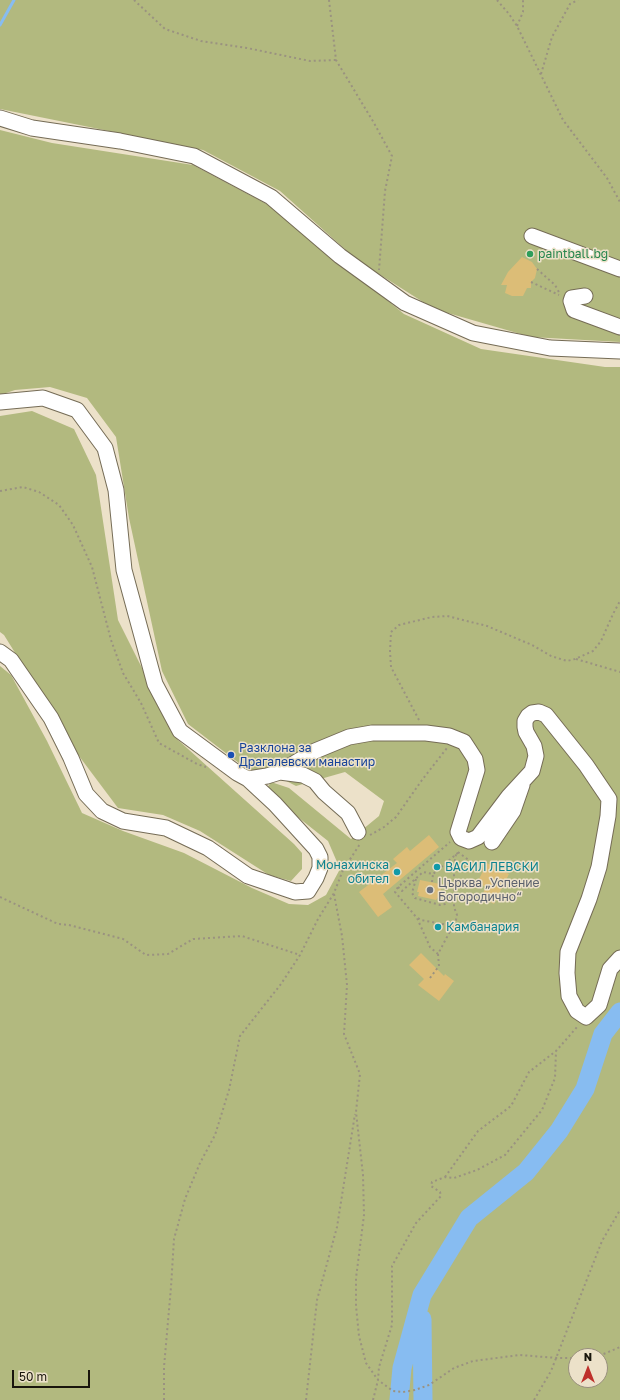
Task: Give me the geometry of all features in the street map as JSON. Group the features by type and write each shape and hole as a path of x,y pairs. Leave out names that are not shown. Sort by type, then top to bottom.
{"street":[{"path":"0,118 32,128 120,141 194,156 271,197 340,256 406,303 473,333 550,348 620,351"},
{"path":"532,236 620,269"},
{"path":"585,296 572,298 571,301 574,310 620,327"},
{"path":"0,402 43,398 77,410 105,448 116,490 124,570 155,684 180,731 237,773 248,779 275,804 316,849 320,857 320,868 308,891 295,892 248,876 208,848 166,828 123,821 102,811 86,794 71,758 51,718 11,660 0,652"},
{"path":"248,779 280,772 315,751 349,737 372,733 426,733 449,736 464,742 475,759 476,770 459,828 461,845 478,837 508,796 532,771 536,756 534,746 526,732 525,721 528,716 532,714 538,712 546,714 586,765 609,799 608,816 598,867 589,899 568,952 567,973 569,996 577,1011 586,1017 599,1005 610,970 620,958"},
{"path":"280,772 303,775 315,781 324,792 348,813 363,836"},
{"path":"492,842 513,811 524,780"}],"path":[{"path":"134,0 165,29 201,41 247,48 310,61 336,60"},
{"path":"329,0 336,60 392,156 385,191 378,283"},
{"path":"497,0 517,26 563,120 607,178 620,202"},
{"path":"517,26 523,12 523,0"},
{"path":"541,75 552,37 570,4 578,0"},
{"path":"531,282 562,296 555,285 537,269"},
{"path":"0,491 23,487 39,492 59,505 73,525 92,567 110,640 123,673 141,703 159,743 197,764 209,768"},
{"path":"426,733 391,667 391,632 399,625 432,617 447,616 486,626 532,645 551,656 567,660 575,659 593,651 601,641 612,614 620,601"},
{"path":"575,659 620,672"},
{"path":"164,1400 164,1367 174,1239 185,1199 200,1163 215,1135 229,1090 240,1036 281,984 300,955 318,919 334,893 343,870 363,836 384,827 396,817 448,747 464,742"},
{"path":"461,845 480,868"},
{"path":"432,882 433,874 461,845"},
{"path":"438,954 430,947 417,918 395,892 398,887 461,845"},
{"path":"430,978 439,966 438,954 453,926 457,915 454,907 454,866 461,845"},
{"path":"398,887 402,891 422,872 433,874"},
{"path":"416,878 412,893 415,898 440,905 450,901 454,897"},
{"path":"306,1400 317,1300 337,1227 356,1112 360,1074 344,1034 347,985 342,936 334,893"},
{"path":"0,896 58,924 68,925 123,940 146,955 168,954 193,939 242,936 300,955"},
{"path":"417,918 453,926"},
{"path":"445,1177 478,1131 511,1106 529,1072 556,1051 586,1017"},
{"path":"373,1400 378,1380 379,1367 392,1325 392,1266 416,1223 441,1196 440,1192 431,1186 432,1182 445,1177 454,1178 477,1170 505,1155 542,1110 555,1078 556,1051"},
{"path":"356,1112 363,1175 364,1214 356,1278 356,1306 359,1336 366,1363 378,1380 393,1391 403,1392 429,1385 454,1368 473,1360 520,1355 568,1358"},
{"path":"534,1400 557,1358 602,1241 620,1210"},
{"path":"608,1353 620,1347"}],"green space":[{"path":"0,0 620,0 620,342 531,337 434,309 357,260 280,191 203,150 0,109"},
{"path":"0,130 52,143 193,165 274,208 404,314 481,349 605,367 620,367 620,1400 0,1400 0,666 11,675 47,741 82,813 123,831 184,853 252,888 289,904 308,905 326,895 340,869 328,841 265,791 271,782 289,788 351,839 379,816 384,801 345,772 296,786 265,770 248,770 188,724 162,671 129,518 116,437 87,398 50,387 15,390 0,395"},
{"path":"32,411 74,429 96,475 118,620 178,740 294,844 302,853 302,869 291,881 269,875 200,831 163,815 118,808 79,756 4,635 0,632 0,416"}],"building":[{"path":"522,257 532,262 537,269 535,278 531,282 531,288 527,288 523,296 512,296 505,293 507,285 501,285 508,272"},
{"name":"Монахинска обител","path":"429,835 439,847 383,894 392,907 378,917 359,892 397,863 393,859 407,847 410,851"},
{"path":"487,863 509,874 494,904 481,897 486,887 477,883"},
{"name":"Църква „Успение Богородично“","path":"420,880 440,884 439,887 441,889 441,893 436,900 418,896 419,892 417,892"},
{"path":"421,953 444,976 445,974 454,981 439,1001 418,985 424,979 409,965"}],"waterway":[{"path":"0,25 14,0"},
{"path":"399,1400 402,1368 422,1295 469,1218 526,1172 559,1131 585,1089 603,1034 620,1012"},
{"path":"422,1319 423,1400"}],"place":[{"name":"paintball.bg","path":"530,254"},
{"name":"Разклона за Драгалевски манастир","path":"231,755"},
{"name":"ВАСИЛ ЛЕВСКИ","path":"437,867"},
{"name":"Монахинска обител","path":"397,872"},
{"name":"Църква „Успение Богородично“","path":"430,890"},
{"name":"Камбанария","path":"438,927"}]}
